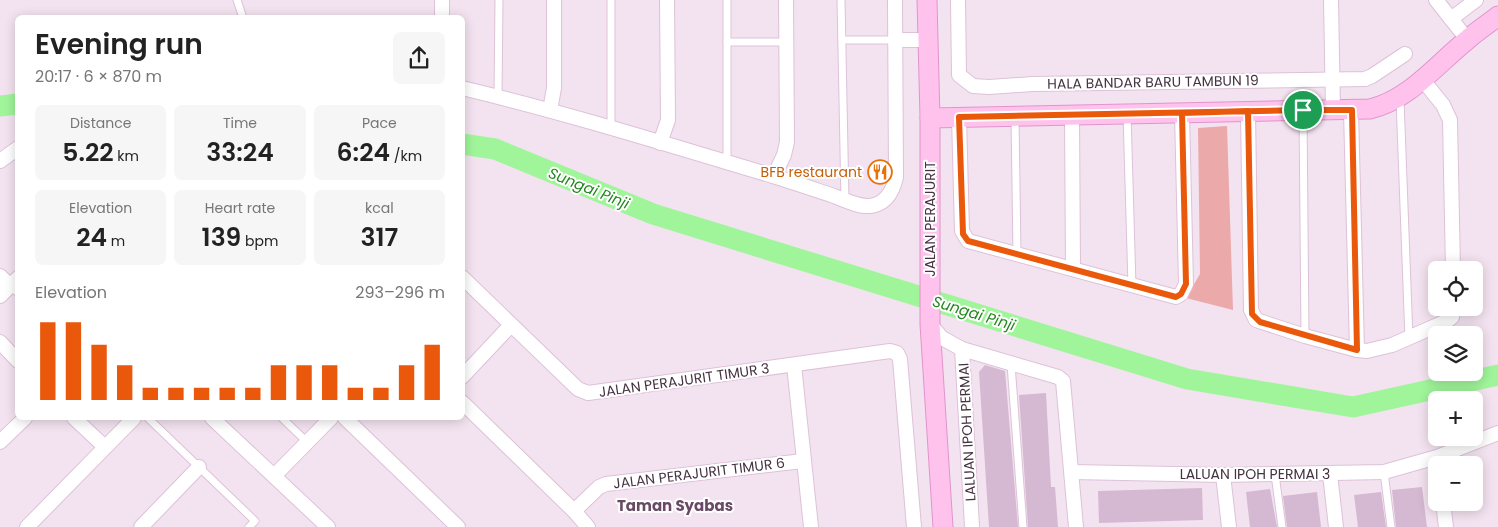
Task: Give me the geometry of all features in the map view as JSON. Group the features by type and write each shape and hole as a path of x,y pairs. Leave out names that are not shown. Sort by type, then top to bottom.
{"street":[{"path":"442,0 442,15"},
{"path":"550,110 554,88 554,0"},
{"path":"660,143 668,120 667,0"},
{"path":"774,176 784,155 787,142 786,0"},
{"path":"465,89 611,127 870,206 880,203 888,196 894,188 896,177 895,0"},
{"name":"JALAN PERAJURIT","path":"926,0 930,118 930,324 943,527"},
{"name":"HALA BANDAR BARU TAMBUN 19","path":"958,0 959,74 973,86 1368,78 1405,54"},
{"path":"1331,0 1333,110"},
{"path":"1436,0 1467,39"},
{"path":"1451,18 1476,0"},
{"path":"930,118 1370,109 1384,106 1400,97 1467,39 1498,16"},
{"path":"896,40 927,40"},
{"path":"1422,79 1443,105 1450,120 1454,261"},
{"path":"1352,110 1357,350"},
{"path":"1248,111 1252,314 1260,322 1367,352 1409,339 1450,320 1453,316"},
{"path":"959,117 963,234 968,241 1176,297 1184,290 1186,275 1182,113"},
{"path":"1072,115 1073,269"},
{"path":"0,161 15,150"},
{"name":"JALAN PERAJURIT TIMUR 3","path":"465,280 578,389 588,393 890,351 897,352 900,359 914,527"},
{"path":"0,296 11,283"},
{"name":"LALUAN IPOH PERMAI","path":"930,324 942,338 962,349 972,527"},
{"path":"465,374 511,325"},
{"path":"0,342 15,358"},
{"path":"962,349 1058,377 1063,381 1076,527"},
{"path":"794,365 811,527"},
{"path":"465,405 588,527"},
{"path":"0,442 23,420"},
{"path":"76,420 105,447"},
{"path":"27,527 132,420"},
{"path":"214,420 328,527"},
{"path":"274,476 329,420"},
{"path":"347,420 458,527"},
{"name":"LALUAN IPOH PERMAI 3","path":"1448,456 1498,433"},
{"name":"JALAN PERAJURIT TIMUR 6","path":"574,511 599,487 606,484 803,461"},
{"name":"LALUAN IPOH PERMAI 3","path":"1072,472 1223,475 1330,474 1384,472 1428,463"},
{"path":"141,527 199,467"},
{"path":"1330,474 1336,527"},
{"path":"1223,475 1229,527"},
{"path":"1444,511 1446,527"}],"lane":[{"path":"236,0 242,15"},
{"path":"498,96 499,0"},
{"path":"611,127 612,0"},
{"path":"727,0 728,163"},
{"path":"841,0 846,200"},
{"path":"842,40 896,40"},
{"path":"727,42 786,42"},
{"path":"1400,97 1409,339"},
{"path":"1303,110 1305,336"},
{"path":"1127,114 1132,286"},
{"path":"1015,116 1017,254"},
{"path":"1011,364 1023,527"},
{"path":"150,420 199,467 252,524"},
{"path":"284,420 307,442"},
{"path":"1384,472 1390,527"},
{"path":"1275,474 1282,527"}],"shaded area":[{"path":"1227,126 1233,310 1186,298 1200,274 1198,128"}],"building":[{"path":"985,365 1005,371 1018,527 989,527 979,372"},
{"path":"1046,393 1051,487 1055,487 1058,527 1028,527 1019,395"},
{"path":"1422,487 1427,527 1396,527 1392,490"},
{"path":"1202,488 1203,520 1099,523 1098,491"},
{"path":"1270,489 1277,527 1250,527 1246,492"},
{"path":"1317,492 1321,527 1287,527 1283,496"},
{"path":"1381,492 1386,527 1358,527 1354,495"}],"waterway":[{"name":"Sungai Pinji","path":"0,106 15,104"},
{"name":"Sungai Pinji","path":"465,144 495,149 653,214 1187,379 1353,407 1498,375"}],"place":[{"name":"BFB restaurant","path":"880,172"}],"district":[{"name":"Taman Syabas","path":"675,505"}],"route":[{"path":"1303,110 1248,111 1127,114 959,117 963,234 968,241 1176,297 1181,294 1186,284 1182,113 1248,111 1252,314 1260,322 1357,350 1352,110 1303,110"}]}
